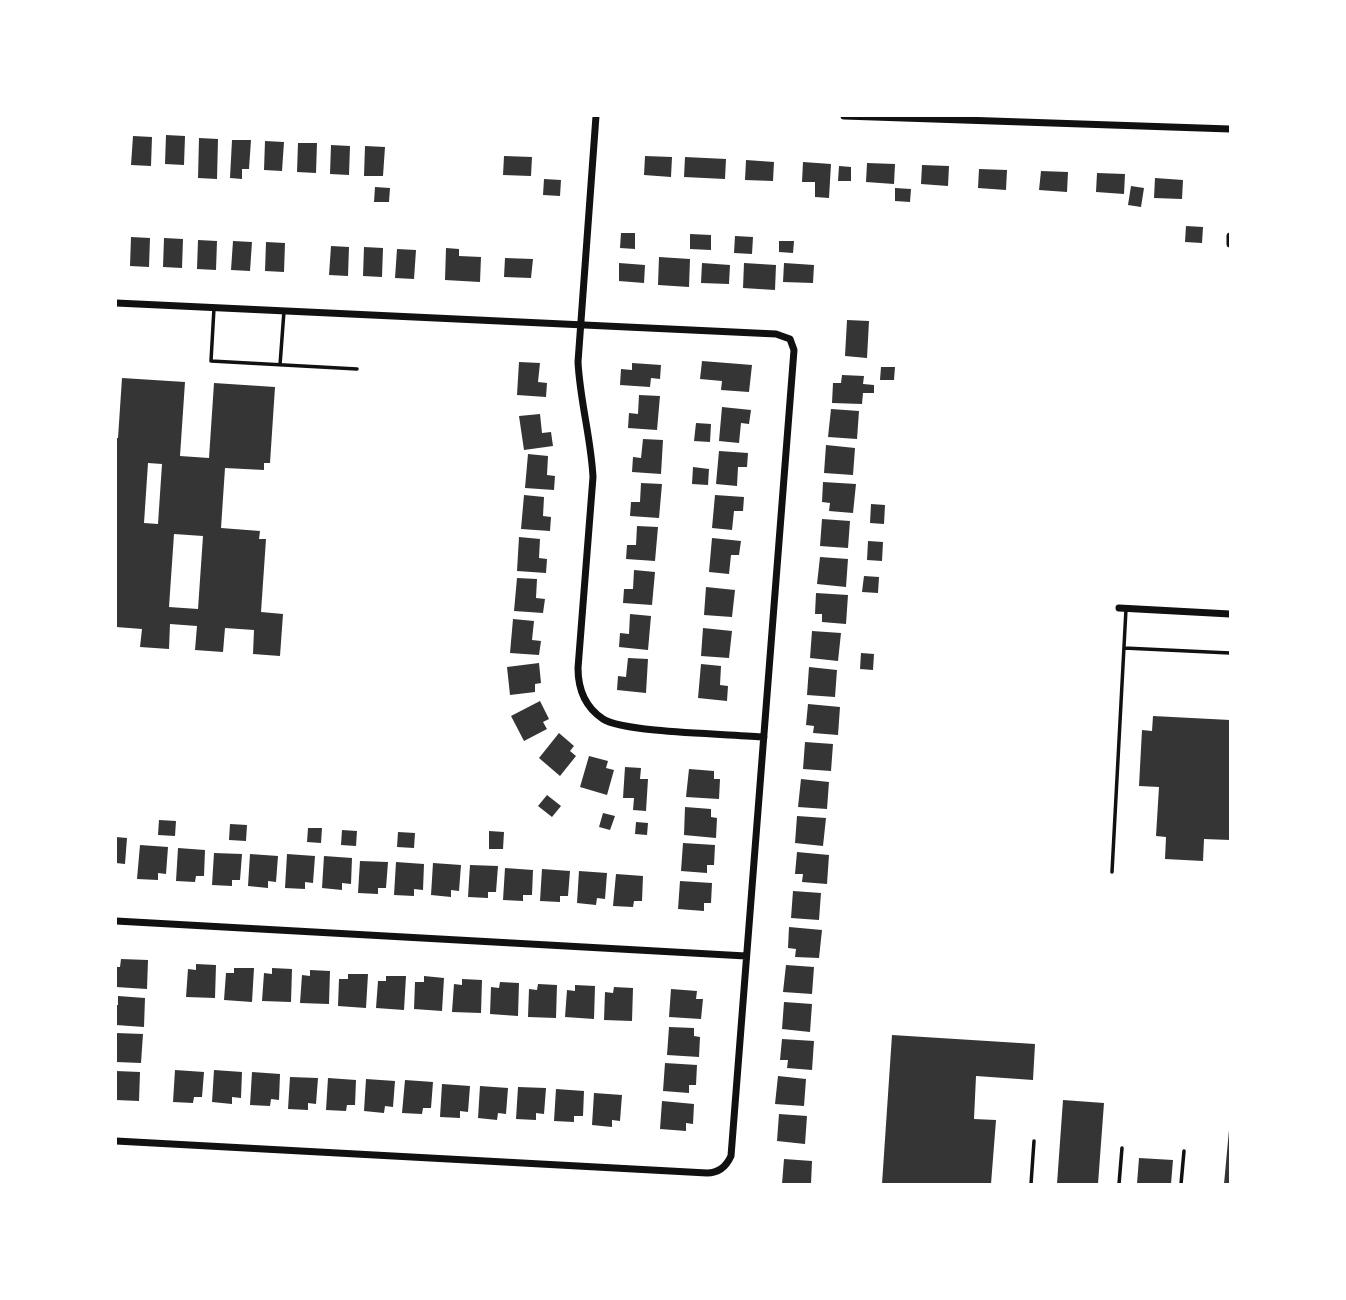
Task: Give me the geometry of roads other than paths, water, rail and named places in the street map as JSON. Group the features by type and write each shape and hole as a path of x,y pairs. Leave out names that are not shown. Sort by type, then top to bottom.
{"street":[{"path":"596,116 580,324 579,379 592,450 593,477 578,668 579,688 593,711 616,725 764,737"},
{"path":"844,116 1230,130"},
{"path":"1230,236 1230,244"},
{"path":"116,303 776,334 790,339 794,350 731,1156 725,1167 714,1173 707,1173 116,1140"},
{"path":"1122,609 1230,614"},
{"path":"116,921 746,956"}],"lane":[{"path":"214,308 211,361 358,369"},
{"path":"280,365 284,311"},
{"path":"1112,873 1124,648 1122,609"},
{"path":"1124,648 1230,653"},
{"path":"1031,1185 1034,1141"},
{"path":"1119,1185 1122,1148"},
{"path":"1181,1185 1184,1151"}]}
